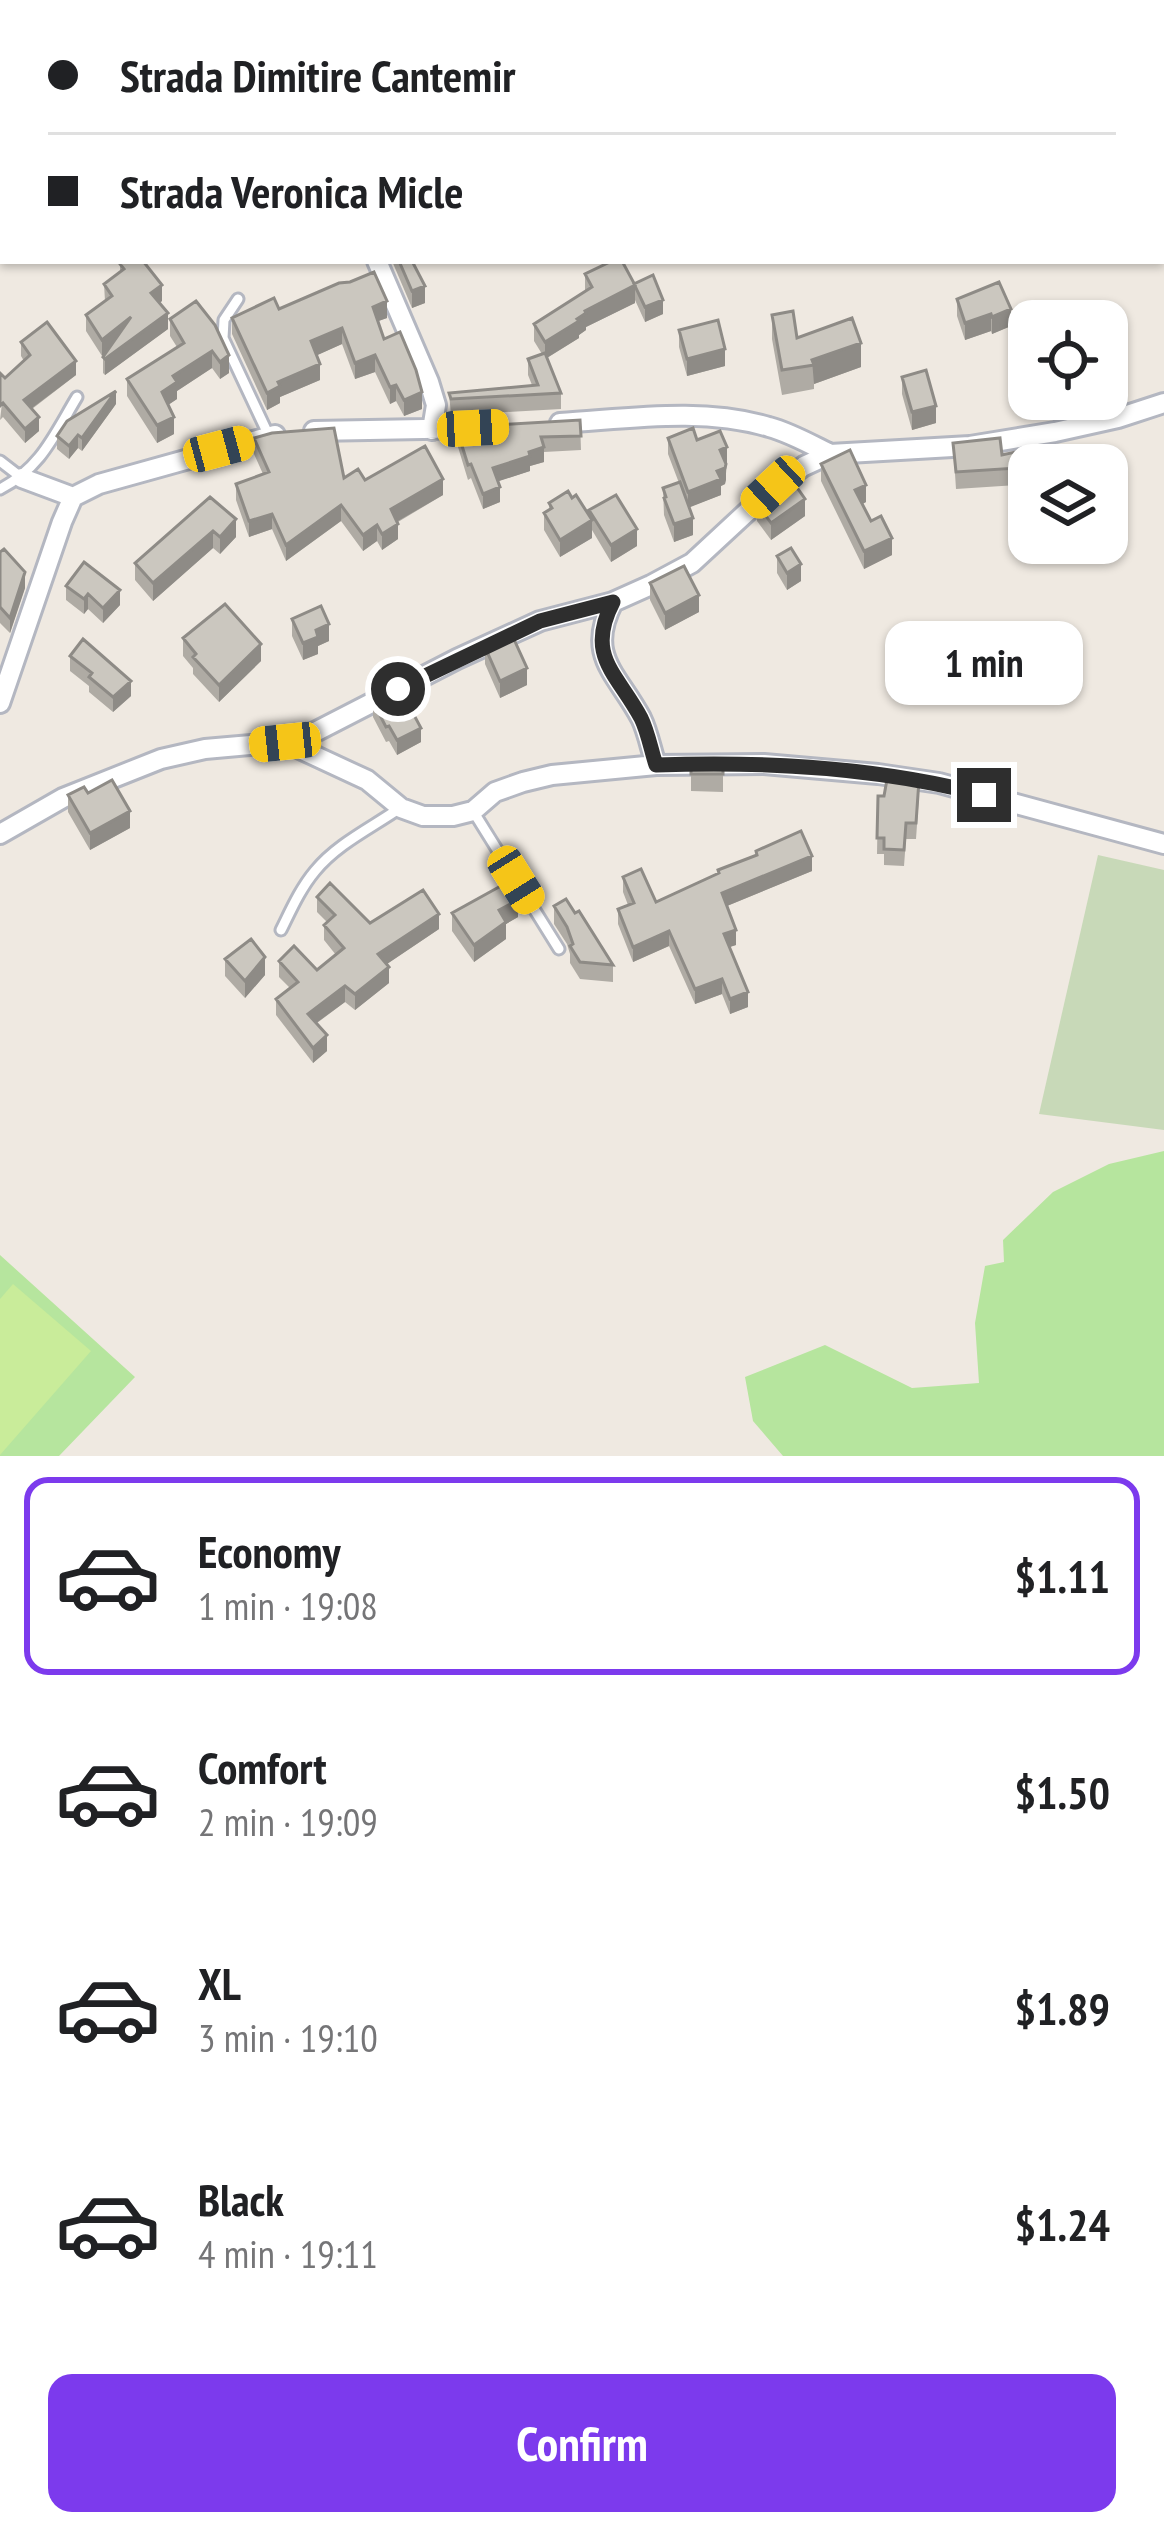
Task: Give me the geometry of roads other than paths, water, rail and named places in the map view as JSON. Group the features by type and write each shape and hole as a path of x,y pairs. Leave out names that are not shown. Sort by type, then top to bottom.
{"street":[{"path":"378,264 429,382 436,405 432,430"},
{"path":"0,834 63,798 161,758 285,742 316,732 540,621 613,602 692,563 773,487 830,454 970,446 1118,418 1164,403"},
{"path":"544,424 722,418 766,426 830,454"},
{"path":"0,703 73,497 98,484 269,436 329,430 500,427"},
{"path":"22,478 73,497"},
{"path":"613,602 602,622 601,645 608,668 642,721 656,765"},
{"path":"285,742 368,780 401,808 423,816 473,811 495,792 523,782 592,770 764,764 939,783 1164,844"}],"lane":[{"path":"238,299 224,320 223,338 269,436"},
{"path":"0,490 22,478 40,458 77,397"},
{"path":"0,461 22,478"},
{"path":"281,930 316,870 345,844 401,808"},
{"path":"473,811 559,949"}]}
